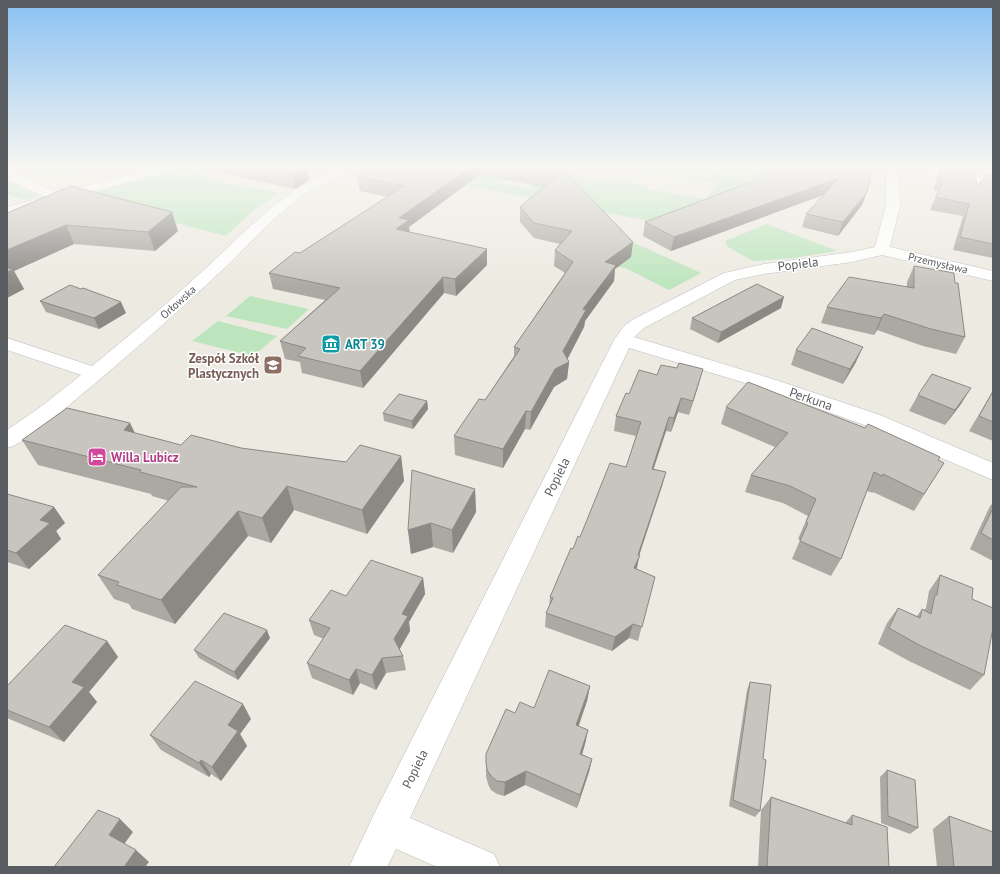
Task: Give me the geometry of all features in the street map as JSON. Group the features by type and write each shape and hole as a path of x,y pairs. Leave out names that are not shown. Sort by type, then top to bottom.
{"street":[{"path":"7,211 22,207"},
{"name":"Orłowska","path":"7,441 95,373 171,309 280,207"},
{"path":"882,250 892,207"},
{"name":"Przemysława","path":"882,250 993,276"},
{"name":"Popiela","path":"368,867 623,340 630,330 638,324 730,276 764,268 852,257 882,250"},
{"name":"Perkuna","path":"623,340 768,384 872,420 993,472"},
{"path":"7,344 95,373"},
{"path":"387,827 481,867"}],"green space":[{"path":"114,207 258,207 226,236"},
{"path":"576,207 698,207 655,222"},
{"path":"767,224 837,251 794,258 753,261 728,247 725,241"},
{"path":"610,232 701,273 669,290 627,269 570,251"},
{"path":"250,296 309,309 287,329 226,316"},
{"path":"218,321 277,336 253,356 192,341"}],"building":[{"path":"22,207 152,207 172,212 148,232 66,225 7,250 7,213"},
{"path":"372,207 415,207 399,218 409,220 396,229 487,249 455,279 443,277 360,371 298,356 306,348 280,341 340,288 269,273 295,252 300,253"},
{"path":"520,207 599,207 633,242 605,262 616,265 583,309 586,310 563,351 569,362 555,369 531,412 526,411 503,449 454,436 479,399 485,400 520,349 514,347 573,262 555,250 572,231 534,223"},
{"path":"685,207 758,207 674,237 645,222"},
{"path":"813,207 855,207 843,222 806,214"},
{"path":"968,207 993,207 993,244 960,237"},
{"path":"914,266 954,273 955,283 958,283 965,337 931,329 884,314 881,318 827,307 849,277 914,288"},
{"path":"7,268 13,269 7,272"},
{"path":"757,284 784,297 721,332 692,318"},
{"path":"70,285 81,289 83,288 121,302 94,318 40,301"},
{"path":"812,328 863,347 850,369 796,350"},
{"path":"679,363 703,369 693,401 681,398 674,418 669,417 652,469 666,472 638,555 640,555 634,568 655,577 642,627 633,624 615,637 546,613 553,598 550,597 571,548 573,549 578,536 580,537 610,463 626,467 641,422 616,416 626,393 629,394 639,370 657,375 661,365 677,368"},
{"path":"932,374 971,388 955,410 918,395"},
{"path":"748,382 865,428 868,424 940,457 938,460 944,463 924,494 883,474 882,476 874,472 841,559 800,541 816,499 790,486 751,475 788,433 726,407"},
{"path":"993,391 993,422 979,416"},
{"path":"399,394 427,401 412,421 383,413"},
{"path":"67,408 130,423 124,430 181,445 191,435 241,448 346,462 360,445 401,456 362,510 287,486 262,518 238,511 161,600 117,585 119,582 98,575 181,487 197,487 140,472 141,470 22,440"},
{"path":"412,470 475,489 452,530 431,523 408,530"},
{"path":"7,494 54,507 40,520 50,523 16,553 7,550"},
{"path":"993,508 993,540 981,533"},
{"path":"371,560 423,578 402,614 408,616 394,639 403,656 382,658 372,675 356,669 349,680 307,663 330,628 309,620 331,590 346,596"},
{"path":"940,575 973,588 972,599 993,608 993,628 984,675 921,646 889,628 898,608 920,618 922,609 931,614 935,595 937,595"},
{"path":"224,613 267,630 234,672 194,650"},
{"path":"65,625 107,641 72,682 84,687 49,727 7,710 7,686"},
{"path":"549,670 590,686 576,725 588,730 580,754 592,759 580,795 526,771 505,782 497,781 487,770 486,754 506,709 515,713 520,702 534,708"},
{"path":"195,681 243,704 228,725 238,731 212,767 201,760 199,763 150,735"},
{"path":"750,682 771,685 763,759 766,760 760,811 733,800"},
{"path":"887,770 915,780 918,828 888,816"},
{"path":"771,797 852,825 852,815 887,827 889,867 767,867"},
{"path":"98,810 120,819 109,835 136,850 124,867 54,867"},
{"path":"949,816 993,832 993,867 954,867"}],"place":[{"name":"ART 39","path":"331,344"},
{"name":"Zespół Szkół Plastycznych","path":"273,365"},
{"name":"Willa Lubicz","path":"97,457"}]}
